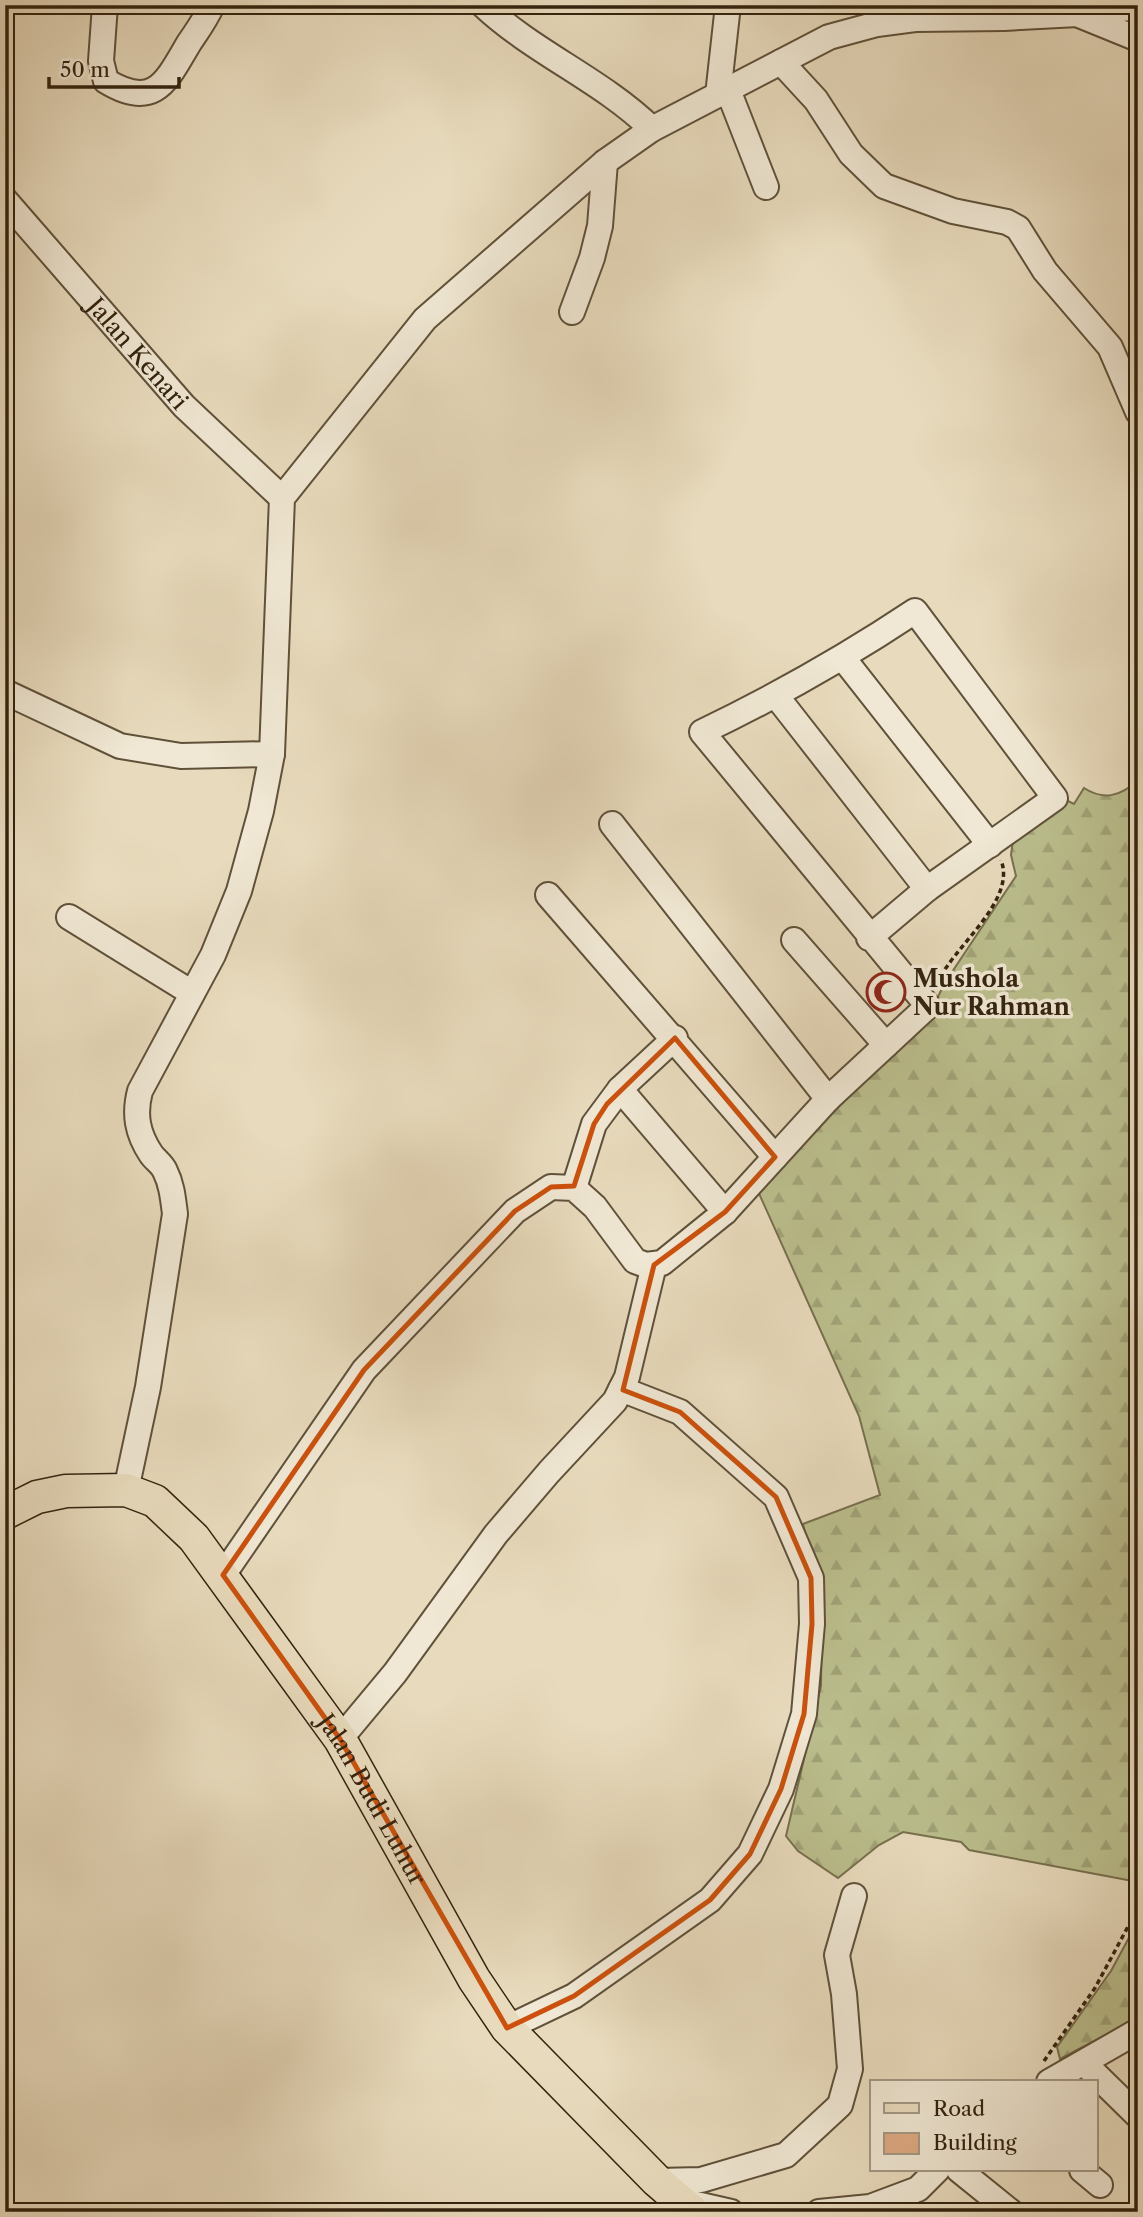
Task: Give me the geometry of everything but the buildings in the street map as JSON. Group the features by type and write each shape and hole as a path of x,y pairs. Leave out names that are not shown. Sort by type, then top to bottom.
{"main road":[{"name":"Jalan Budi Luhur","path":"5,1513 37,1497 66,1491 126,1490 155,1501 194,1538 341,1739 474,1979 507,2028 657,2181 688,2206"}],"street":[{"path":"105,5 101,61 107,81 121,90 142,93 157,89 173,75 212,5"},
{"path":"483,5 507,28 631,108 652,129"},
{"path":"728,5 723,92 766,187"},
{"path":"126,1490 148,1387 175,1214 173,1193 164,1169 151,1153 135,1119 136,1106 140,1091 213,955 239,891 261,811 272,754 282,498 425,319 605,162 652,129 829,37 877,24 915,19 1078,14 1138,7"},
{"path":"1078,14 1138,39"},
{"path":"781,62 816,100 851,154 884,186 953,211 1007,222 1018,228 1045,271 1110,347 1138,412"},
{"path":"572,312 592,258 600,226 605,162"},
{"name":"Jalan Kenari","path":"5,200 184,407 282,498"},
{"path":"223,1575 364,1370 515,1211 551,1187 574,1188 596,1208 635,1261 654,1265 671,1258 725,1212 828,1099 928,1006 869,938 702,732 777,697 915,611 1055,798 927,889 869,938"},
{"path":"843,658 990,845"},
{"path":"5,692 92,735 133,749 181,756 272,754"},
{"path":"777,697 927,889"},
{"path":"612,824 828,1099"},
{"path":"548,895 675,1038 775,1157"},
{"path":"69,917 192,993"},
{"path":"794,940 886,1045"},
{"path":"574,1188 594,1124 621,1089 675,1038"},
{"path":"621,1089 725,1212"},
{"path":"341,1739 395,1674 496,1534 615,1401 626,1377 654,1265"},
{"path":"507,2028 574,1996 710,1900 750,1854 782,1789 804,1714 812,1623 811,1578 776,1497 680,1412 621,1389"},
{"path":"657,2181 701,2180 786,2155 840,2105 850,2069 844,1994 837,1955 854,1896"},
{"path":"1045,2075 1085,2064 1138,2031"},
{"path":"1085,2064 1138,2116"},
{"path":"819,2212 873,2210 918,2189 935,2172"},
{"path":"961,2172 1011,2212"},
{"path":"688,2206 731,2212"}],"path":[{"path":"928,1006 944,968 985,917 1003,889 1003,862 990,845"},
{"path":"1045,2075 1138,1908"}],"highlighted area":[{"path":"675,1038 775,1157 725,1212 654,1265 623,1390 680,1412 776,1497 811,1578 812,1624 804,1714 781,1789 750,1854 710,1900 574,1996 507,2028 340,1739 223,1575 364,1370 515,1211 551,1187 574,1186 594,1124 607,1104"}],"green space":[{"path":"1138,780 1138,1882 969,1850 961,1842 903,1832 879,1845 838,1878 798,1851 786,1836 821,1686 822,1607 803,1524 880,1495 859,1416 757,1189 930,1014 944,984 1016,876 1011,855 1013,840 1066,800 1074,804 1084,788 1098,794 1112,795 1125,790"},
{"path":"1138,1921 1138,2018 1060,2059 1057,2047 1111,1971"}],"place":[{"name":"Mushola Nur Rahman","path":"886,992"}]}
